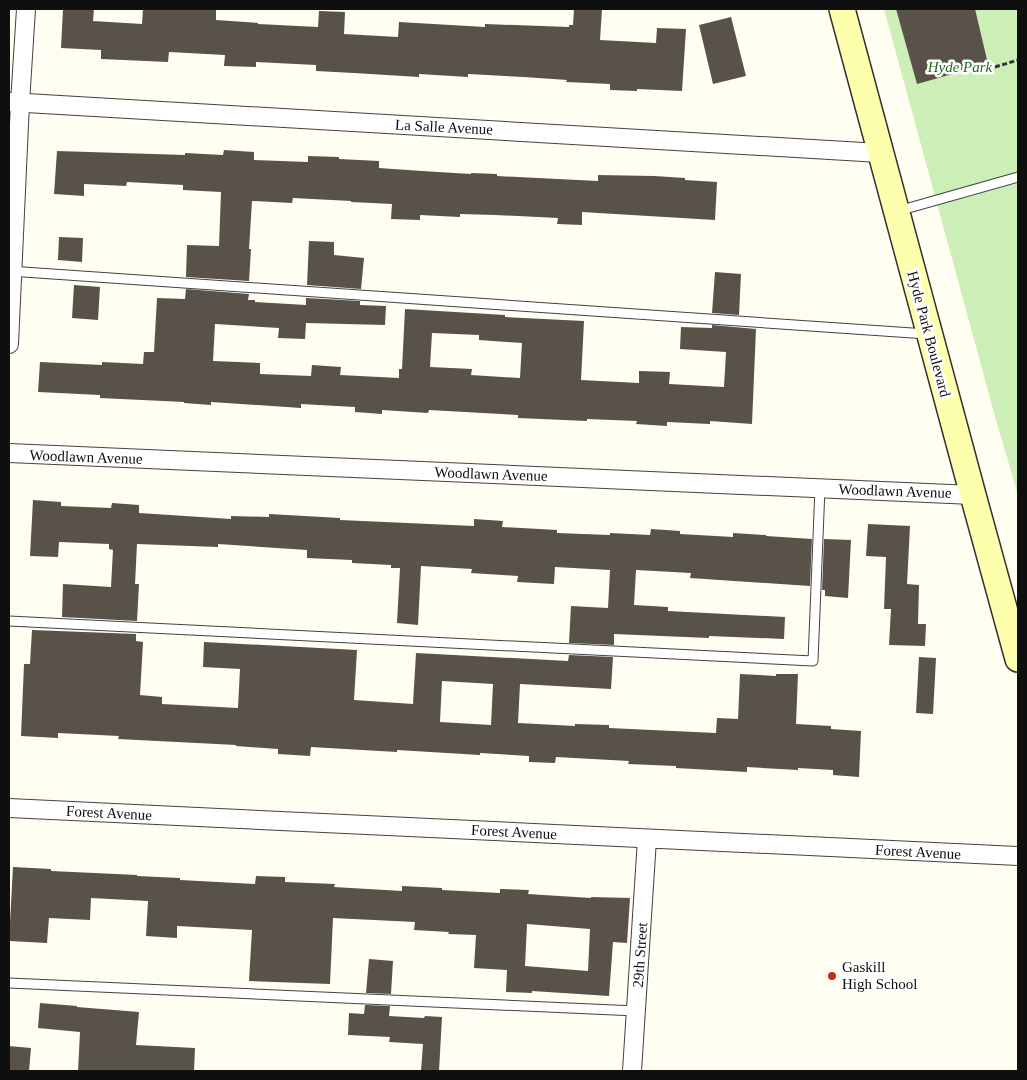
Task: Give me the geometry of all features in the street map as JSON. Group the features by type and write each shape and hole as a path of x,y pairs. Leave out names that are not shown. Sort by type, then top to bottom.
{"main road":[{"name":"Hyde Park Boulevard","path":"842,9 1018,659"}],"street":[{"path":"9,344 15,103 26,9"},
{"name":"La Salle Avenue","path":"15,103 880,152"},
{"name":"Woodlawn Avenue","path":"9,453 973,495"},
{"name":"Forest Avenue","path":"9,808 1018,856"},
{"name":"29th Street","path":"632,1071 647,839"}],"lane":[{"path":"896,212 1018,177"},
{"path":"11,271 930,334"},
{"path":"9,621 813,661 820,488"},
{"path":"9,983 636,1011"}],"path":[{"path":"995,67 1018,60"}],"green space":[{"name":"Hyde Park","path":"884,9 1018,9 1018,495 996,420"}],"building":[{"path":"63,9 94,9 93,21 142,24 143,9 216,9 216,20 318,27 319,11 345,12 344,34 398,37 399,22 485,27 485,24 569,27 569,25 573,25 574,9 602,9 600,40 656,43 657,28 686,29 682,91 610,90 610,84 566,82 567,80 524,77 468,74 468,77 419,74 419,77 316,71 316,65 256,62 256,67 224,66 225,55 169,52 168,62 101,59 101,50 61,48"},
{"path":"896,9 975,9 988,64 917,84"},
{"path":"731,17 746,76 713,84 699,25"},
{"path":"224,150 254,152 254,160 308,162 308,156 339,157 339,159 379,161 379,168 497,174 497,176 598,181 598,175 654,176 717,182 715,220 582,212 582,225 557,224 558,218 495,215 460,214 460,217 420,215 420,220 391,219 392,204 293,198 292,203 252,201 249,281 186,277 187,245 219,246 221,192 183,190 183,185 127,182 126,186 84,184 84,196 54,194 57,151 223,155"},
{"path":"59,237 83,238 82,262 58,260"},
{"path":"309,241 334,242 334,255 364,258 361,289 307,285"},
{"path":"715,272 741,274 739,315 712,313"},
{"path":"74,285 100,287 98,320 72,318"},
{"path":"186,289 249,294 248,300 255,300 255,302 306,305 306,298 360,301 360,305 386,306 385,325 306,323 305,339 278,338 279,328 215,324 213,361 260,363 260,374 311,376 312,365 341,367 340,375 399,378 399,369 402,369 405,309 584,321 581,380 639,383 639,371 670,372 669,384 724,387 726,352 680,349 681,327 712,328 712,325 756,329 752,424 710,421 710,424 667,422 667,426 636,424 637,421 518,418 518,415 429,410 428,413 382,410 382,414 355,412 355,407 301,404 301,408 211,402 211,405 100,398 100,395 38,392 40,362 102,365 102,362 143,364 144,352 154,352 157,298 185,299","holes":["432,333 479,335 479,340 522,343 520,378 471,375 472,369 430,367"]},
{"path":"33,500 61,502 61,506 111,508 112,503 139,505 139,513 231,519 231,516 269,517 269,514 340,518 340,520 474,526 474,519 503,521 502,527 557,530 557,533 650,535 651,529 680,531 680,534 733,537 733,533 812,539 810,586 690,578 691,573 636,570 634,605 668,607 668,611 785,617 784,639 614,634 614,645 569,643 571,606 608,608 610,570 555,567 554,584 517,582 518,576 471,573 472,569 421,566 418,625 397,623 400,568 391,568 391,565 352,563 352,560 307,558 307,550 218,544 218,547 137,544 135,584 139,584 137,621 62,617 63,584 111,587 113,550 109,549 109,544 59,542 58,557 30,556"},
{"path":"868,524 910,526 907,584 919,585 918,624 926,624 925,646 889,645 891,609 884,609 886,557 866,556"},
{"path":"824,539 851,540 848,598 825,596 825,590 822,590"},
{"path":"32,630 136,634 136,641 143,642 140,695 162,697 162,704 238,708 240,669 203,667 204,642 357,650 354,700 413,704 416,653 568,661 569,655 613,657 611,689 520,684 518,723 575,726 575,724 609,725 609,728 716,733 717,718 738,719 740,674 776,676 776,674 798,674 796,724 831,726 831,729 861,731 859,777 833,775 833,770 798,768 798,770 747,767 747,772 628,764 629,761 556,757 555,763 529,762 529,756 311,747 310,756 278,754 278,749 118,739 119,736 58,733 58,738 21,736 24,664 30,664","holes":["442,681 493,684 491,725 440,722"]},
{"path":"919,657 936,658 933,714 916,713"},
{"path":"13,867 255,884 256,876 285,877 285,882 335,884 334,887 402,891 402,886 500,893 500,889 529,890 528,894 591,898 630,898 627,943 613,942 609,996 532,991 532,993 506,992 507,970 474,968 476,935 414,930 415,922 333,918 330,984 249,981 252,930 177,926 177,938 146,936 148,901 91,898 90,920 49,918 47,943 9,941","holes":["527,924 590,929 588,971 525,966"]},
{"path":"369,959 393,961 391,994 366,993"},
{"path":"40,1003 139,1012 136,1045 195,1048 194,1071 78,1071 80,1032 38,1028"},
{"path":"365,1005 390,1006 389,1016 442,1017 439,1071 421,1071 423,1044 389,1042 390,1037 348,1035 349,1013 364,1014"},
{"path":"9,1046 31,1048 29,1071 9,1071"}],"place":[{"name":"Gaskill High School","path":"832,976"}]}
